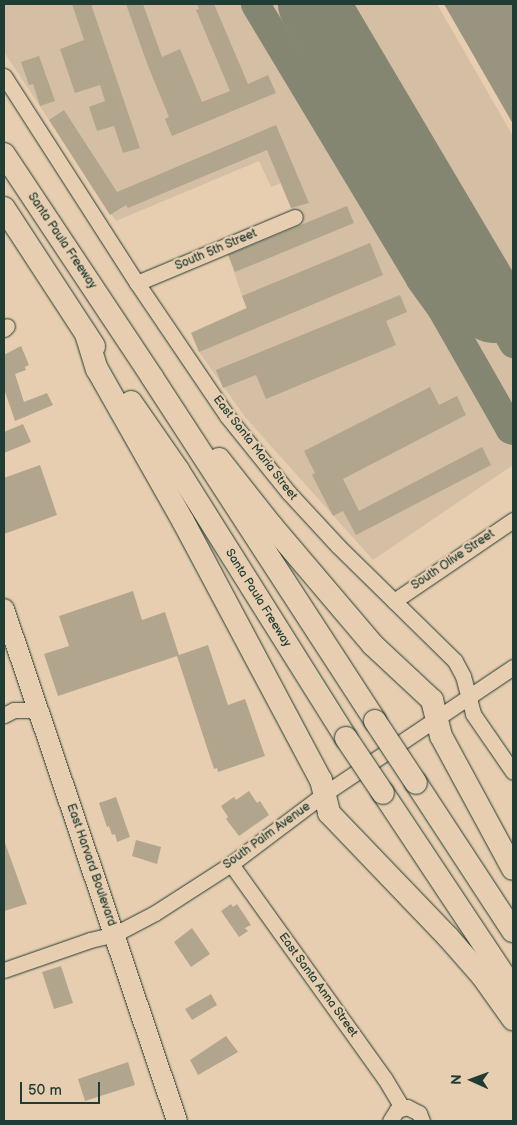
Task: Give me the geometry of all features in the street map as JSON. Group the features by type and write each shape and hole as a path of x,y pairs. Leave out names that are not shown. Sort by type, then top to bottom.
{"highway":[{"name":"Santa Paula Freeway","path":"4,154 152,377 513,931"},
{"name":"Santa Paula Freeway","path":"4,208 178,470 346,738 513,989"},
{"path":"86,334 97,368 183,521 321,780 329,813 448,937 482,977 513,1020"},
{"path":"152,377 272,526 373,644 432,700 441,736 513,869"}],"main road":[{"name":"East Harvard Boulevard","path":"4,609 177,1121"}],"street":[{"name":"East Santa Maria Street","path":"4,76 137,283 233,424 289,492 338,546 455,661 463,676 473,714 513,772"},
{"name":"South 5th Street","path":"137,283 296,217"},
{"name":"South Olive Street","path":"394,600 513,520"},
{"name":"South Palm Avenue","path":"4,970 90,940 115,934 155,913 231,864 324,794 513,667"},
{"path":"4,715 14,710 38,710"},
{"name":"East Santa Anna Street","path":"231,864 385,1079 402,1108 415,1110 422,1121"},
{"path":"390,1121 393,1114 402,1108"}],"shaded area":[{"path":"4,4 437,4 513,136 513,465 373,560 245,417 199,352 192,332 246,308 228,254 299,225 281,183 271,187 259,161 116,221 4,52"},
{"path":"444,4 513,4 513,124"}],"building":[{"path":"72,4 91,4 140,148 123,153 114,126 97,131 89,107 105,101 100,85 75,93 60,49 84,40"},
{"path":"126,4 143,4 162,57 180,49 202,102 230,91 196,10 199,9 197,4 214,4 248,84 268,75 276,93 172,136 165,119 169,117"},
{"path":"39,56 55,101 40,106 33,84 29,85 21,62"},
{"path":"64,110 117,192 276,125 309,203 291,208 267,150 128,208 126,205 110,215 49,120"},
{"path":"347,206 354,223 235,272 228,255"},
{"path":"370,243 383,275 199,352 191,333 247,308 242,296"},
{"path":"400,295 407,312 386,321 396,345 266,399 256,375 223,388 216,370"},
{"path":"21,346 29,365 25,367 26,370 15,374 24,402 47,393 53,405 15,421 4,389 4,355"},
{"path":"430,387 439,405 457,396 466,415 343,479 359,511 482,447 491,465 356,535 343,511 333,516 312,475 315,473 304,451"},
{"path":"23,424 31,442 4,453 4,432"},
{"path":"40,465 57,515 4,534 4,478"},
{"path":"133,591 142,620 165,612 179,655 208,645 228,705 245,699 265,756 218,772 217,768 214,769 177,656 58,696 44,654 69,646 59,616"},
{"path":"249,791 257,803 260,801 269,815 239,836 226,819 228,817 221,806 234,797 236,800"},
{"path":"116,797 130,837 117,842 115,834 112,835 109,826 107,827 99,803"},
{"path":"4,840 27,904 4,911"},
{"path":"136,840 161,847 157,864 132,856"},
{"path":"231,904 233,907 237,904 251,925 245,928 248,931 239,937 221,911"},
{"path":"192,928 210,954 191,967 174,942"},
{"path":"61,966 73,1003 54,1009 42,972"},
{"path":"211,994 217,1005 192,1020 185,1009"},
{"path":"226,1036 238,1052 198,1075 190,1060"},
{"path":"128,1062 135,1085 85,1101 78,1079"}],"taxiway":[{"path":"255,4 420,279 441,308 510,429 513,430"},
{"path":"492,307 513,343"}],"runway":[{"path":"313,4 492,307"}]}
